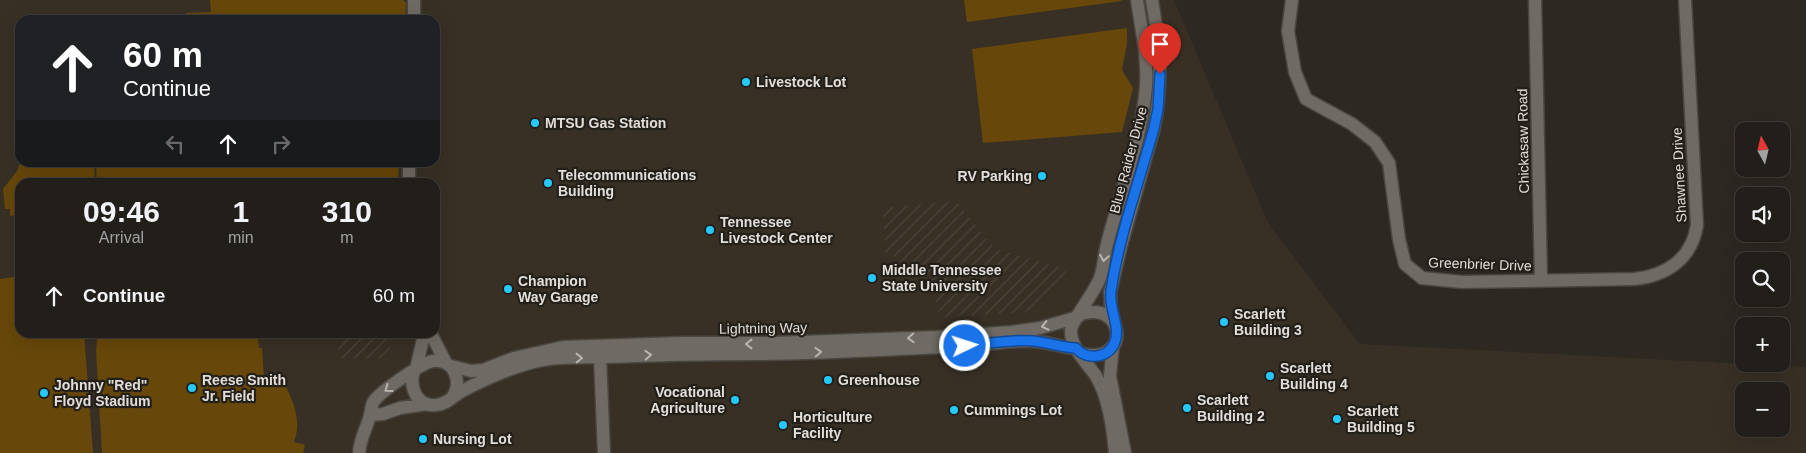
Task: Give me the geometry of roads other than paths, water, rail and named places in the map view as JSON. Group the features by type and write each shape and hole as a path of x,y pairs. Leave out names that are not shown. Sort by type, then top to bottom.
{"street":[{"path":"414,0 414,15"},
{"name":"Blue Raider Drive","path":"1079,315 1101,276 1106,246 1143,113 1146,63 1137,0"},
{"name":"Blue Raider Drive","path":"1115,326 1110,293 1158,109 1160,62 1152,0"},
{"name":"Greenbrier Drive","path":"1292,0 1288,31 1298,81 1306,99 1352,124 1375,142 1389,163 1398,239 1405,264 1422,278 1462,282 1541,281"},
{"name":"Chickasaw Road","path":"1535,0 1541,281"},
{"name":"Shawnee Drive","path":"1541,281 1648,278 1660,274 1675,264 1690,247 1695,238 1697,225 1685,0"},
{"path":"1115,453 1104,394 1097,378 1072,338 1071,329 1079,315 1098,311 1107,315 1115,326 1116,334 1110,376 1125,453"},
{"name":"Lightning Way","path":"449,364 471,372 483,370 514,358 563,347 681,343 774,343 937,337 1012,332 1040,328 1079,315"},
{"path":"423,338 412,383 414,392 421,401 435,406 443,404 452,398 458,383 456,373 434,338"},
{"name":"Lightning Way","path":"452,398 487,379 523,365 560,358 866,350 1030,341 1078,350"},
{"path":"1078,350 1095,356 1103,355 1113,346"},
{"path":"600,357 604,453"},
{"path":"360,453 363,432 373,403 378,397 427,362 436,360 449,364"},
{"path":"370,415 427,404"}],"place":[{"name":"Livestock Lot","path":"746,82"},
{"name":"MTSU Gas Station","path":"535,123"},
{"name":"RV Parking","path":"1042,176"},
{"name":"Telecommunications Building","path":"548,183"},
{"name":"Tennessee Livestock Center","path":"710,230"},
{"name":"Middle Tennessee State University","path":"872,278"},
{"name":"Champion Way Garage","path":"508,289"},
{"name":"Scarlett Building 3","path":"1224,322"},
{"name":"Scarlett Building 4","path":"1270,376"},
{"name":"Greenhouse","path":"828,380"},
{"name":"Reese Smith Jr. Field","path":"192,388"},
{"name":"Johnny \"Red\" Floyd Stadium","path":"44,393"},
{"name":"Vocational Agriculture","path":"735,400"},
{"name":"Scarlett Building 2","path":"1187,408"},
{"name":"Cummings Lot","path":"954,410"},
{"name":"Scarlett Building 5","path":"1337,419"},
{"name":"Horticulture Facility","path":"783,425"},
{"name":"Nursing Lot","path":"423,439"}]}
